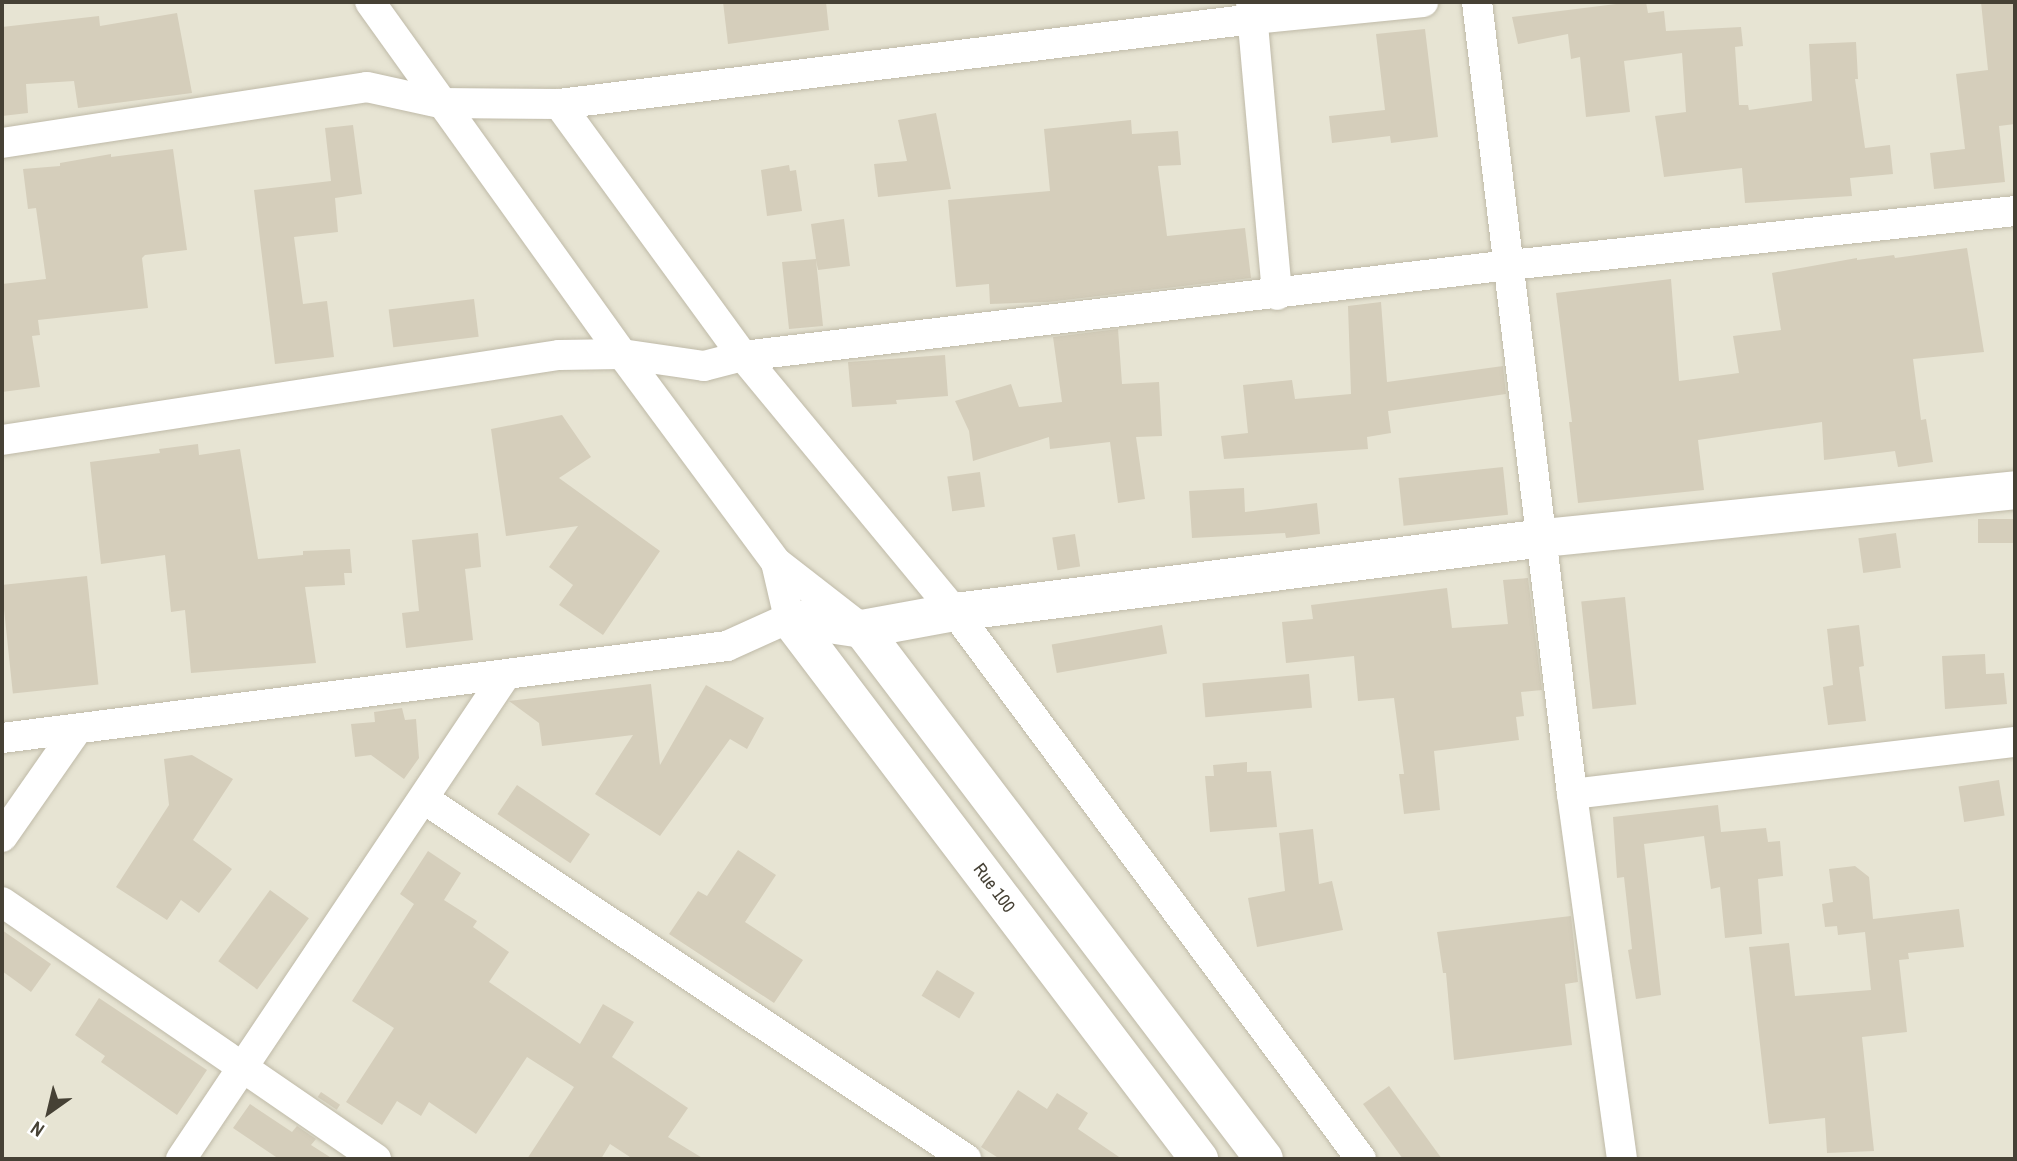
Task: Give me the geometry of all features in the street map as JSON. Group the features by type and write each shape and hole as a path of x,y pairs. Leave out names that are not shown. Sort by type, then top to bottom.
{"street":[{"path":"370,2 440,103 776,562 862,629 1264,1159"},
{"path":"2,143 367,87 440,103 559,104 1252,10 1423,2"},
{"path":"1477,2 1544,538 1572,794 1622,1159"},
{"path":"1252,10 1277,295"},
{"path":"559,104 743,356 955,612 1361,1159"},
{"path":"2,440 559,355 622,354 704,366 743,356 1277,295 1510,265 2015,211"},
{"path":"2,738 76,731 727,646 789,618 862,629 955,612 1544,538 2015,490"},
{"path":"776,562 789,618"},
{"name":"Rue 100","path":"789,618 1199,1159"},
{"path":"181,1159 505,676"},
{"path":"2,837 76,731"},
{"path":"1572,794 2015,742"},
{"path":"424,799 966,1159"},
{"path":"2,902 376,1159"}],"shaded area":[{"path":"2,2 2015,2 2015,1159 2,1159"}],"building":[{"path":"723,2 826,2 829,30 728,44"},
{"path":"1646,2 1648,13 1664,11 1666,31 1741,27 1743,46 1735,47 1739,105 1748,105 1749,110 1812,101 1809,44 1856,42 1858,79 1855,79 1865,148 1890,145 1893,174 1850,178 1852,196 1745,203 1742,168 1664,177 1655,116 1686,112 1682,53 1624,61 1630,112 1586,117 1580,57 1571,59 1568,34 1518,44 1512,17"},
{"path":"1981,2 2015,2 2015,124 1999,126 2005,182 1934,189 1930,153 1965,149 1956,74 1988,70"},
{"path":"177,13 192,93 78,108 74,81 26,84 28,113 2,116 2,27 99,16 100,26"},
{"path":"1425,29 1438,137 1391,143 1390,136 1332,143 1329,116 1385,110 1376,34"},
{"path":"936,113 951,189 878,197 874,164 907,161 898,120"},
{"path":"1131,120 1132,134 1178,131 1181,165 1158,166 1167,236 1245,228 1251,278 1048,302 990,304 989,284 956,287 948,200 1050,191 1044,129"},
{"path":"353,125 362,194 335,198 338,232 294,237 303,304 327,301 334,357 275,364 254,190 331,181 325,128"},
{"path":"173,149 187,250 145,255 142,258 148,308 38,320 40,335 32,336 40,387 2,392 2,284 46,279 36,208 28,209 23,169 60,166 60,163 111,154 111,157"},
{"path":"789,165 790,171 796,170 802,211 767,216 761,170"},
{"path":"844,219 850,266 818,270 816,260 823,326 789,329 782,262 816,259 811,224"},
{"path":"1967,248 1984,352 1913,359 1921,420 1926,419 1933,462 1898,467 1895,451 1824,460 1822,422 1698,440 1704,490 1578,503 1569,422 1572,422 1556,293 1671,279 1679,381 1739,373 1733,336 1781,330 1772,273 1857,258 1894,255 1895,258"},
{"path":"474,299 479,337 393,347 389,309"},
{"path":"1381,302 1387,382 1503,366 1506,394 1388,411 1391,433 1367,437 1368,449 1224,459 1221,436 1248,433 1243,385 1292,380 1295,399 1351,394 1348,306"},
{"path":"1118,329 1122,384 1159,382 1162,436 1136,437 1145,499 1118,503 1110,442 1050,449 1049,437 973,461 969,431 955,401 1011,384 1019,407 1062,402 1053,337"},
{"path":"945,355 948,396 896,400 897,404 852,407 848,362"},
{"path":"562,415 591,457 559,478 660,551 603,635 559,605 573,585 549,567 578,526 506,536 491,429"},
{"path":"198,444 199,455 240,449 258,559 303,555 303,551 350,549 352,573 344,573 345,585 305,587 316,663 191,673 185,610 171,612 165,555 101,564 90,462 160,453 159,449"},
{"path":"1503,467 1508,515 1404,526 1399,478"},
{"path":"980,472 985,507 952,511 947,477"},
{"path":"1244,488 1245,512 1317,503 1320,534 1286,538 1285,533 1192,538 1189,491"},
{"path":"1978,519 2015,519 2015,543 1978,543"},
{"path":"478,533 481,567 465,569 473,640 406,648 402,613 419,611 412,540"},
{"path":"1896,533 1901,568 1863,573 1858,538"},
{"path":"1075,534 1080,567 1057,570 1052,538"},
{"path":"87,576 98,684 13,693 2,585"},
{"path":"1528,578 1542,690 1521,692 1524,716 1516,717 1519,740 1434,751 1440,810 1404,814 1399,774 1404,774 1394,698 1358,701 1354,656 1286,663 1282,622 1313,619 1311,605 1447,588 1452,628 1508,624 1503,580"},
{"path":"1625,597 1636,704 1593,709 1581,602"},
{"path":"1162,625 1167,654 1057,673 1052,644"},
{"path":"1859,625 1864,666 1859,667 1866,721 1828,725 1823,687 1833,685 1827,629"},
{"path":"1985,654 1986,674 2004,673 2007,704 1945,709 1942,656"},
{"path":"1309,674 1312,708 1205,717 1202,683"},
{"path":"651,684 660,765 706,685 764,718 747,749 730,739 660,836 595,794 633,735 542,746 539,723 509,701"},
{"path":"402,708 405,720 416,719 419,758 404,779 371,755 355,757 351,724 375,722 374,712"},
{"path":"192,755 233,779 193,840 232,869 199,913 181,900 167,920 116,887 169,805 164,759"},
{"path":"1247,762 1247,772 1271,771 1277,827 1210,832 1205,776 1214,776 1213,765"},
{"path":"1999,780 2005,816 1964,822 1959,786"},
{"path":"517,785 590,834 570,863 497,814"},
{"path":"1718,805 1721,832 1766,828 1768,842 1780,841 1783,876 1758,879 1762,934 1725,938 1720,887 1711,889 1704,836 1644,844 1661,995 1636,999 1628,950 1632,949 1624,877 1617,878 1613,817"},
{"path":"1313,829 1319,884 1332,881 1343,930 1257,947 1248,898 1285,891 1279,833"},
{"path":"738,850 776,875 745,922 803,960 774,1003 669,934 698,891 707,896"},
{"path":"428,851 461,873 444,900 477,921 473,927 509,952 489,982 580,1044 603,1004 634,1022 612,1057 688,1108 668,1137 704,1159 633,1159 610,1144 601,1159 527,1159 574,1087 527,1057 476,1134 429,1102 421,1116 397,1101 382,1125 346,1102 394,1028 352,1001 414,904 400,894"},
{"path":"1855,866 1869,877 1873,919 1959,909 1964,947 1908,953 1909,959 1899,960 1907,1032 1862,1037 1874,1151 1827,1153 1825,1118 1769,1124 1749,947 1789,943 1795,996 1871,990 1865,932 1838,935 1837,926 1825,927 1822,904 1833,902 1829,869"},
{"path":"270,890 309,918 257,989 218,961"},
{"path":"1571,916 1578,982 1565,984 1572,1045 1454,1060 1446,973 1443,973 1437,932"},
{"path":"2,930 51,964 31,992 2,971"},
{"path":"937,970 975,993 959,1018 922,996"},
{"path":"99,998 207,1070 177,1115 101,1062 105,1056 75,1035"},
{"path":"1389,1086 1442,1159 1403,1159 1363,1104"},
{"path":"1018,1090 1047,1109 1057,1093 1088,1113 1078,1129 1122,1159 1000,1159 981,1147"},
{"path":"321,1092 340,1105 337,1110 318,1097"},
{"path":"250,1104 292,1132 297,1126 316,1139 311,1145 333,1159 279,1159 233,1128"}]}
